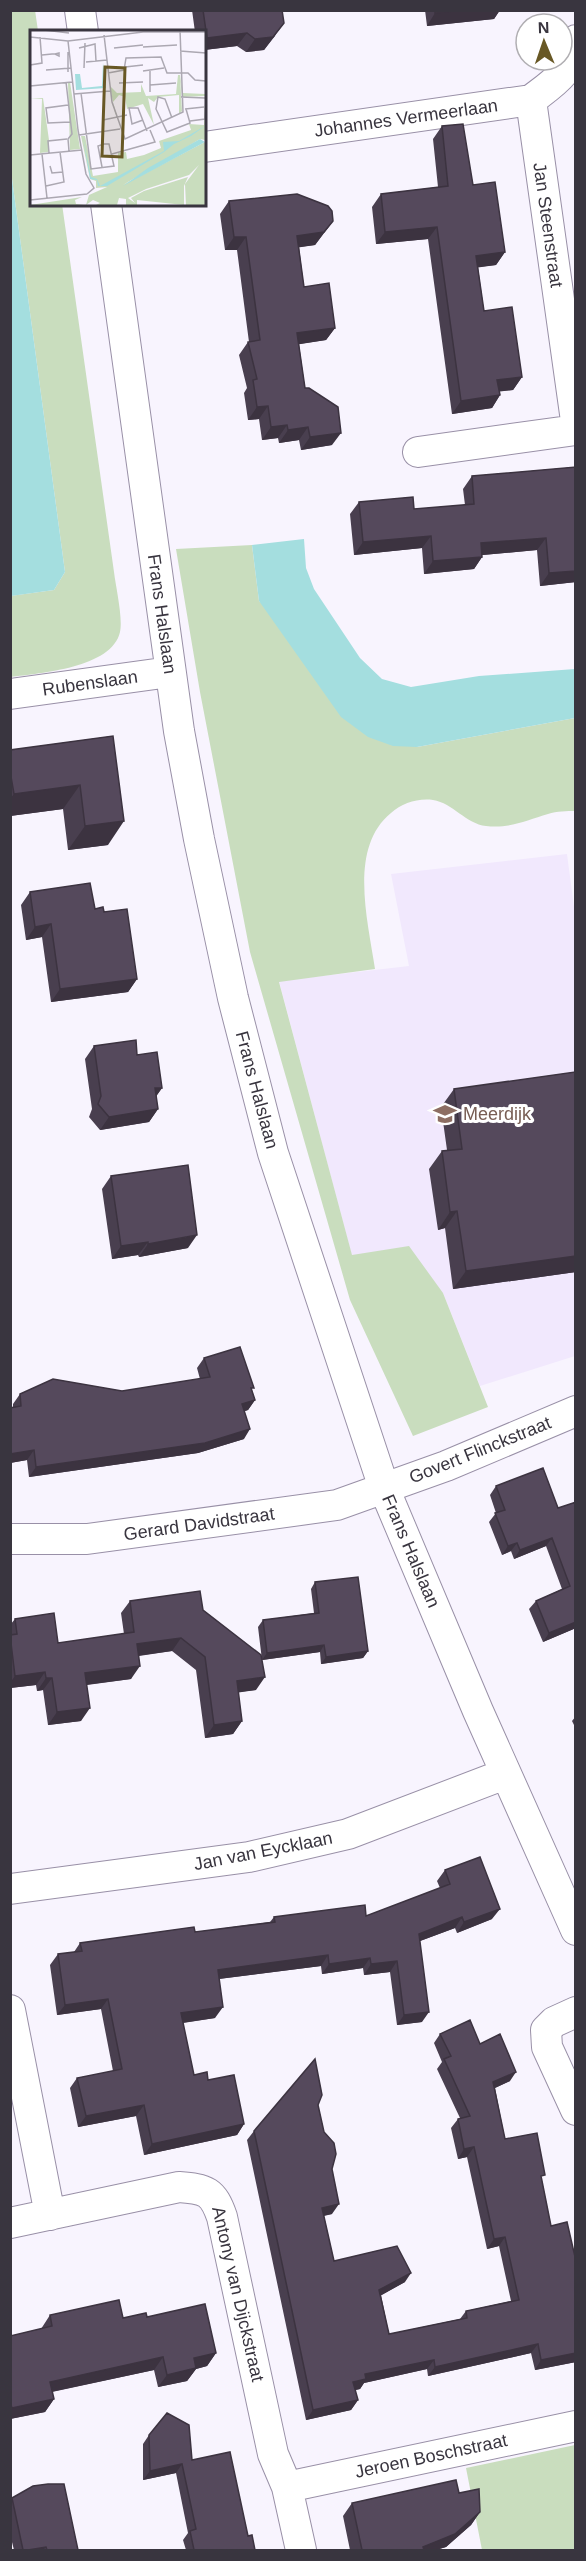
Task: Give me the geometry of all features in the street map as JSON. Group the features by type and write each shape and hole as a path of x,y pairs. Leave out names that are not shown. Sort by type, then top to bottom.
{"street":[{"path":"80,10 82,30"},
{"name":"Johannes Vermeerlaan","path":"206,147 531,100 560,79 573,58 576,40"},
{"name":"Jan Steenstraat","path":"531,100 576,421"},
{"name":"Frans Halslaan","path":"106,206 170,672 201,850 233,998 273,1153 384,1488 506,1774 576,1930"},
{"path":"418,453 576,430"},
{"name":"Rubenslaan","path":"10,694 170,672"},
{"name":"Govert Flinckstraat","path":"384,1488 447,1466 576,1410"},
{"name":"Gerard Davidstraat","path":"10,1539 87,1539 337,1505 384,1488"},
{"name":"Jan van Eycklaan","path":"10,1889 260,1854 348,1834 506,1774"},
{"path":"10,2010 50,2215"},
{"path":"576,2012 554,2022 546,2031 547,2047 576,2110"},
{"name":"Antony van Dijckstraat","path":"10,2223 179,2187 199,2188 215,2197 222,2217 273,2454 287,2487"},
{"name":"Jeroen Boschstraat","path":"287,2487 576,2426"},
{"path":"287,2487 301,2550"}],"shaded area":[{"name":"Meerdijk","path":"567,854 576,922 575,1356 480,1386 443,1293 352,1256 279,981 409,966 391,874"}],"green space":[{"path":"35,10 38,30 30,30 30,206 62,206 121,626 114,644 104,654 90,661 56,670 11,677 10,596 54,590 65,572 10,164 11,11"},
{"path":"252,545 259,601 417,747 575,718 575,811 555,812 518,823 494,827 472,822 447,805 433,800 416,801 400,806 378,828 369,845 365,865 366,908 375,969 279,982 352,1255 409,1246 443,1293 488,1407 413,1436 350,1300 250,952 200,692 176,549"},
{"path":"575,2445 575,2550 482,2550 466,2468"}],"water":[{"path":"10,164 65,572 54,590 11,596"},
{"path":"304,539 306,568 314,589 360,658 382,679 411,687 479,676 575,669 575,718 417,747 393,746 368,737 341,717 259,601 252,545"}],"building":[{"path":"203,10 282,10 284,23 273,37 255,39 247,33 207,38"},
{"path":"435,10 464,10 435,13"},
{"path":"463,124 473,185 495,182 505,252 476,256 484,311 512,307 522,377 497,380 500,395 461,401 437,227 385,232 381,194 448,186 442,126"},
{"path":"297,194 328,206 332,211 333,221 324,232 297,236 304,287 329,283 335,328 297,333 305,388 309,388 338,407 341,433 310,437 308,427 288,430 287,425 271,427 268,406 257,407 253,380 257,379 248,342 260,340 246,237 234,237 229,201"},
{"path":"576,467 576,571 549,573 546,538 481,543 482,557 433,561 431,536 363,542 359,502 413,497 414,509 474,504 472,476"},
{"path":"113,736 124,821 85,826 80,785 14,794 10,771 10,750"},
{"path":"90,883 95,909 103,907 104,912 127,909 137,979 60,989 51,924 35,927 30,892"},
{"path":"136,1040 137,1055 157,1052 162,1088 155,1088 158,1109 109,1117 98,1104 101,1096 94,1046"},
{"path":"575,1072 576,1256 466,1271 457,1211 450,1212 442,1151 462,1149 454,1089"},
{"path":"188,1165 197,1235 148,1244 148,1242 121,1246 111,1176"},
{"path":"240,1347 254,1388 251,1388 255,1400 242,1404 250,1429 205,1443 36,1467 34,1450 10,1454 10,1408 21,1406 20,1394 53,1379 122,1391 210,1377 204,1358"},
{"path":"543,1468 558,1508 576,1502 576,1622 549,1633 536,1601 570,1586 552,1538 520,1550 517,1543 508,1546 495,1513 505,1510 496,1486"},
{"path":"358,1577 368,1651 326,1657 324,1645 267,1653 263,1620 319,1613 315,1582"},
{"path":"200,1591 203,1610 261,1655 265,1677 237,1681 242,1721 214,1725 205,1657 181,1638 137,1644 140,1666 85,1673 90,1708 57,1712 52,1678 46,1678 45,1672 15,1676 10,1635 17,1634 15,1619 54,1613 58,1643 134,1632 130,1601"},
{"path":"480,1857 500,1909 464,1922 462,1917 419,1934 429,2012 404,2015 397,1961 371,1964 370,1958 329,1964 328,1955 218,1970 223,2007 181,2013 194,2075 207,2072 208,2080 234,2075 244,2124 152,2144 144,2105 86,2116 77,2078 122,2069 108,1999 65,2005 58,1954 82,1951 80,1943 194,1927 195,1932 275,1922 274,1917 365,1905 366,1916 450,1884 445,1870"},
{"path":"470,2020 480,2044 500,2034 516,2072 493,2082 505,2139 537,2133 545,2175 541,2176 551,2226 567,2222 576,2261 576,2353 541,2360 538,2344 435,2367 434,2360 365,2374 366,2379 353,2382 358,2400 313,2410 254,2131 315,2059 322,2095 318,2105 324,2132 334,2143 336,2154 332,2169 339,2204 322,2208 334,2261 397,2246 411,2273 379,2290 389,2334 467,2318 466,2311 519,2300 505,2237 494,2239 474,2147 464,2149 458,2119 470,2116 444,2059 451,2056 440,2034"},
{"path":"119,2300 123,2318 146,2313 147,2317 205,2304 216,2353 194,2358 196,2368 167,2375 163,2357 50,2382 54,2399 12,2408 10,2402 10,2336 52,2326 50,2315"},
{"path":"167,2413 189,2425 192,2460 230,2452 248,2536 252,2535 255,2550 194,2550 190,2531 196,2529 182,2464 150,2471 149,2435"},
{"path":"456,2480 459,2493 479,2489 480,2512 455,2534 423,2547 424,2550 362,2550 352,2503"},
{"path":"64,2484 78,2550 47,2550 46,2547 23,2550 12,2498 33,2486"}],"place":[{"name":"Meerdijk","path":"445,1114"}]}
